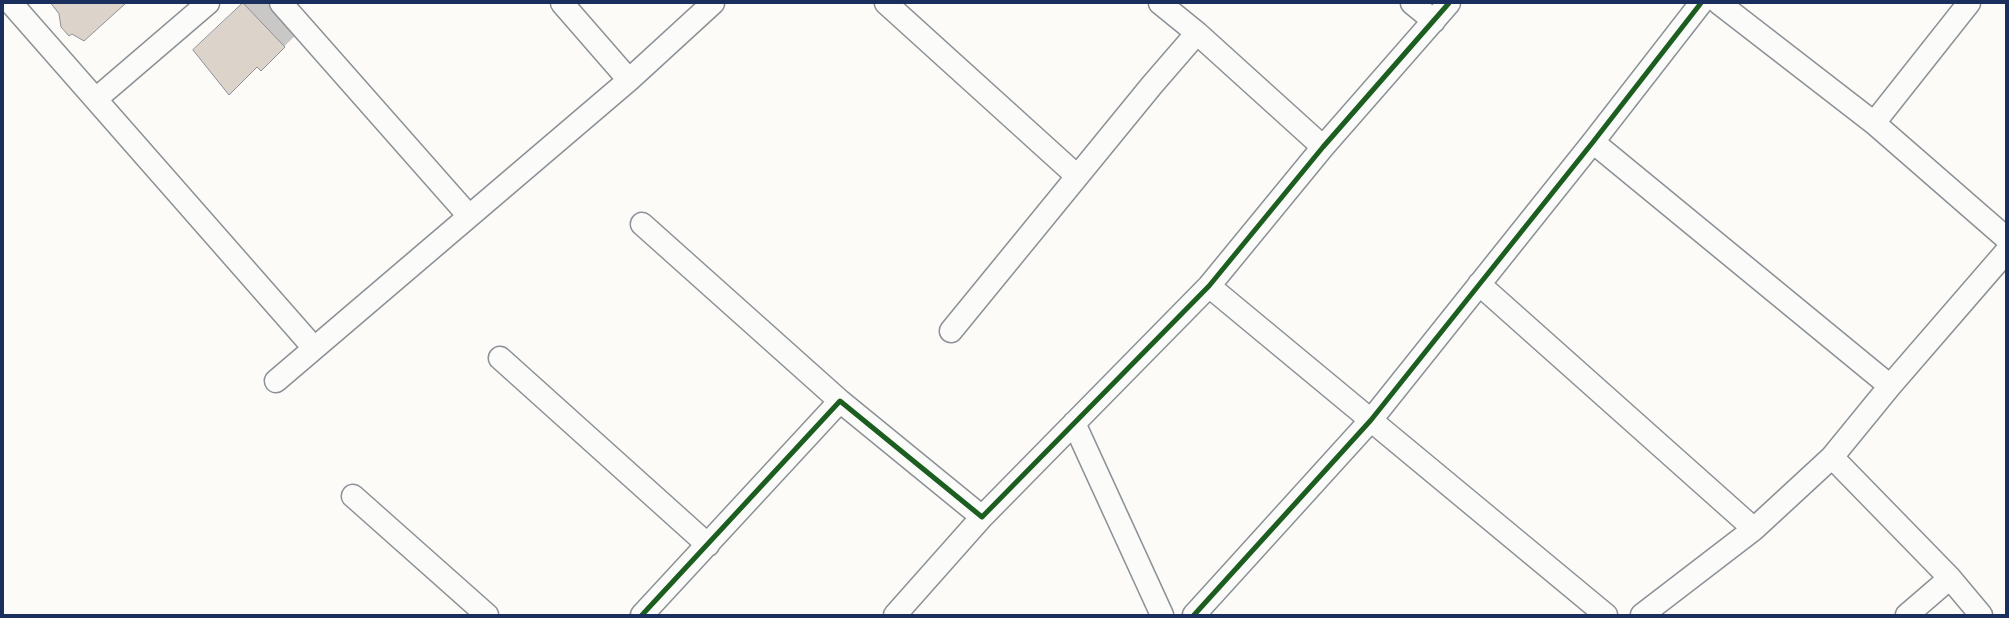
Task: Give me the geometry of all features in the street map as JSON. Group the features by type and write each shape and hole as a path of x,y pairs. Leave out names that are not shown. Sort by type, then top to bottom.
{"street":[{"path":"11,3 314,348"},
{"path":"96,99 208,3"},
{"path":"281,3 469,216"},
{"path":"562,3 629,80"},
{"path":"276,381 629,80 713,3"},
{"path":"886,3 1077,176"},
{"path":"1160,3 1197,33 1323,147"},
{"path":"1412,3 1434,21"},
{"path":"895,615 982,517 1209,286 1323,147 1449,3"},
{"path":"1194,615 1371,420 1593,142 1701,3"},
{"path":"1719,3 1874,123 2006,238"},
{"path":"1874,123 1969,3"},
{"path":"951,330 1152,85 1197,33"},
{"path":"1593,142 1890,386"},
{"path":"642,224 840,401 982,517"},
{"path":"1642,615 1754,529 1832,457 1890,386 2006,252"},
{"path":"1480,284 1754,529"},
{"path":"1209,286 1606,615"},
{"path":"500,358 708,544"},
{"path":"642,615 840,401"},
{"path":"1074,423 1162,615"},
{"path":"1832,457 1950,578 1981,615"},
{"path":"353,496 487,615"},
{"path":"1907,615 1950,578"}],"building":[{"path":"51,3 126,3 84,41 72,34 69,36 61,27 59,14"},
{"path":"243,3 285,47 261,71 257,67 229,95 193,50"}],"cycle path":[{"path":"642,615 840,401 982,517 1209,286 1323,147 1449,3"},
{"path":"1194,615 1371,420 1593,142 1701,3"}]}
